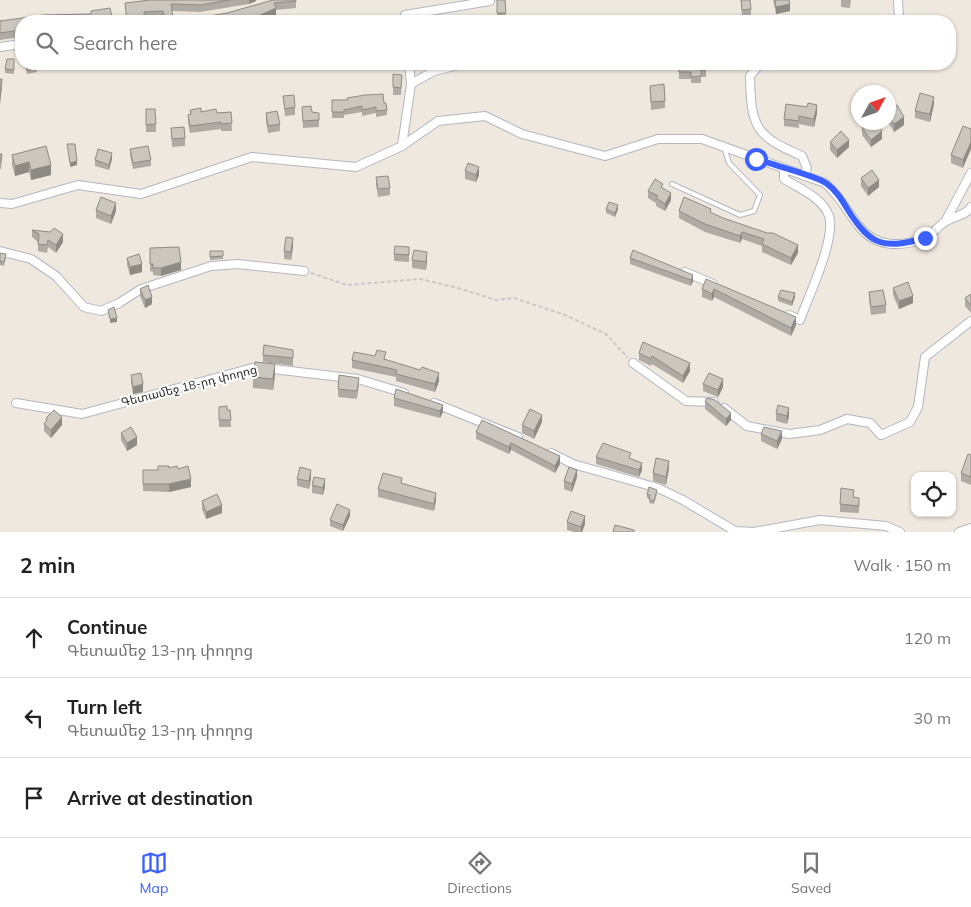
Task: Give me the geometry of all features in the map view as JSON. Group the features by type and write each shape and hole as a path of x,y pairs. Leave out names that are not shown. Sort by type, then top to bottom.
{"street":[{"path":"898,0 898,15"},
{"path":"404,15 490,1"},
{"path":"0,46 15,45"},
{"path":"402,146 411,84 410,70"},
{"path":"411,84 438,70"},
{"path":"755,70 750,76 751,100 759,131 774,144 802,156 807,168 804,176"},
{"path":"0,203 12,204 78,185 141,194 252,157 356,167 402,146 438,121 485,116 522,134 605,156 658,138 702,139 825,183 840,196 859,227 883,244 902,244 925,238 946,220 971,173"},
{"path":"782,312 800,320 831,234 828,214 813,196 784,179 784,168"},
{"path":"946,220 968,213 971,207"},
{"path":"0,251 31,259 56,276 84,307 101,311 141,289 211,266 238,264 304,271"},
{"path":"680,270 717,286"},
{"path":"633,363 686,401 710,400 718,403 748,426 789,434 820,430 847,419 870,423 881,435 910,422 918,407 925,357 971,321"},
{"name":"Գետամեջ 18-րդ փողոց","path":"16,403 82,414 256,367 358,379 411,396"},
{"path":"429,401 524,440"},
{"path":"540,448 573,464 658,488 735,531 754,532 820,520 886,526 900,532"},
{"path":"959,532 971,528"}],"lane":[{"path":"672,184 740,215 754,211 760,194 730,162 724,147"}],"path":[{"path":"304,271 347,285 420,279 496,300 514,298 565,315 606,334 633,363"}],"building":[{"path":"150,0 230,0 200,5 171,4 173,15 163,15 163,11 144,12 144,15 126,15 125,3"},
{"path":"273,0 296,0 274,3 276,8 260,15 215,15"},
{"path":"497,0 505,0 506,13 497,13"},
{"path":"741,0 750,0 751,9 742,10"},
{"path":"775,0 789,0 790,4 776,7"},
{"path":"110,8 112,15 44,15 91,14 91,11"},
{"path":"15,19 15,31 0,33 0,21"},
{"path":"7,59 14,59 14,70 5,69"},
{"path":"679,70 701,70 701,76 691,77 691,72 679,72"},
{"path":"393,74 402,75 401,88 393,87"},
{"path":"0,79 2,79 0,97"},
{"path":"664,84 665,101 651,102 650,86"},
{"path":"920,93 934,97 930,114 915,111"},
{"path":"383,94 387,110 376,111 376,107 362,110 362,106 344,110 344,112 332,112 332,100 348,100 347,98"},
{"path":"294,95 295,107 285,109 283,96"},
{"path":"808,103 817,105 814,119 799,116 799,121 784,119 786,104 807,107"},
{"path":"311,106 312,112 319,113 319,120 303,121 302,107"},
{"path":"896,106 904,117 896,123"},
{"path":"201,108 201,112 216,109 217,113 231,112 232,123 221,124 221,122 190,126 188,115 191,114 190,110"},
{"path":"146,109 155,109 156,124 146,125"},
{"path":"277,111 280,124 268,126 266,113"},
{"path":"963,126 971,129 971,142 963,160 951,155"},
{"path":"184,127 185,138 172,139 171,128"},
{"path":"864,130 881,130 882,131 871,140"},
{"path":"841,131 849,140 837,150 830,142"},
{"path":"67,144 75,144 77,161 70,163"},
{"path":"46,146 51,165 31,170 29,162 15,166 12,155"},
{"path":"148,146 151,160 133,163 130,149"},
{"path":"98,149 112,153 109,165 95,160"},
{"path":"468,163 479,167 476,175 465,171"},
{"path":"872,170 879,180 868,188 861,178"},
{"path":"388,176 390,188 378,189 376,177"},
{"path":"655,179 663,184 661,187 671,193 665,204 656,198 658,196 648,191"},
{"path":"101,197 116,203 111,216 96,210"},
{"path":"684,197 711,209 710,212 723,218 767,233 773,233 798,245 791,258 762,244 764,239 742,232 740,236 705,224 679,211"},
{"path":"609,202 618,205 615,213 606,209"},
{"path":"54,228 63,234 56,245 48,240 47,245 38,244 39,234 32,230 50,232"},
{"path":"286,237 293,238 291,252 284,251"},
{"path":"395,246 409,247 409,255 394,254"},
{"path":"179,247 181,262 161,268 153,268 153,264 150,264 150,248"},
{"path":"414,250 427,252 426,262 412,260"},
{"path":"633,250 693,275 691,280 630,258"},
{"path":"210,251 223,251 223,256 210,257"},
{"path":"0,253 6,254 4,262 0,261"},
{"path":"139,254 142,264 130,267 127,258"},
{"path":"706,279 796,317 791,328 714,289 712,294 702,289"},
{"path":"908,282 913,296 899,301 893,288"},
{"path":"148,285 152,297 145,300 140,289"},
{"path":"781,290 795,293 792,302 778,297"},
{"path":"883,290 886,305 871,307 869,292"},
{"path":"971,294 971,306 965,298"},
{"path":"114,307 117,318 110,319 108,310"},
{"path":"643,342 690,363 683,376 652,356 651,359 639,353"},
{"path":"264,345 293,350 293,358 263,355"},
{"path":"377,350 386,352 384,359 420,370 422,367 439,373 435,384 396,374 397,370 352,360 354,352 375,356"},
{"path":"255,362 275,364 273,379 253,377"},
{"path":"141,373 143,384 133,387 131,375"},
{"path":"709,373 723,379 718,390 703,384"},
{"path":"339,375 359,378 357,391 338,389"},
{"path":"396,389 443,405 440,411 394,398"},
{"path":"707,398 715,400 731,413 726,419 705,401"},
{"path":"778,405 789,408 787,416 776,413"},
{"path":"227,406 227,410 230,410 231,420 219,420 219,407"},
{"path":"530,409 542,415 534,431 522,425"},
{"path":"54,410 62,417 51,430 44,424 47,420 46,418"},
{"path":"482,420 560,456 555,466 511,443 509,447 476,432"},
{"path":"131,427 137,437 127,443 121,433"},
{"path":"764,427 782,431 777,441 761,434"},
{"path":"603,443 631,453 629,458 642,463 639,470 596,457"},
{"path":"968,454 971,455 971,477 961,473"},
{"path":"656,458 669,461 666,477 653,473"},
{"path":"158,466 169,466 169,468 177,466 178,469 188,466 191,479 169,484 143,484 143,470 158,470"},
{"path":"300,467 311,470 309,481 297,479"},
{"path":"569,467 577,470 572,484 564,481"},
{"path":"383,473 402,478 401,483 436,493 434,504 378,489"},
{"path":"314,477 325,479 323,488 312,485"},
{"path":"649,487 657,490 654,501 649,499 650,495 647,495"},
{"path":"841,488 854,490 853,497 859,498 859,506 840,504"},
{"path":"217,494 222,505 206,512 202,501"},
{"path":"337,504 350,510 343,525 330,520"},
{"path":"571,511 585,516 581,527 567,522"},
{"path":"615,525 634,530 634,532 613,532"}],"route":[{"path":"756,159 825,183 840,196 859,227 883,244 902,244 925,238"}]}
